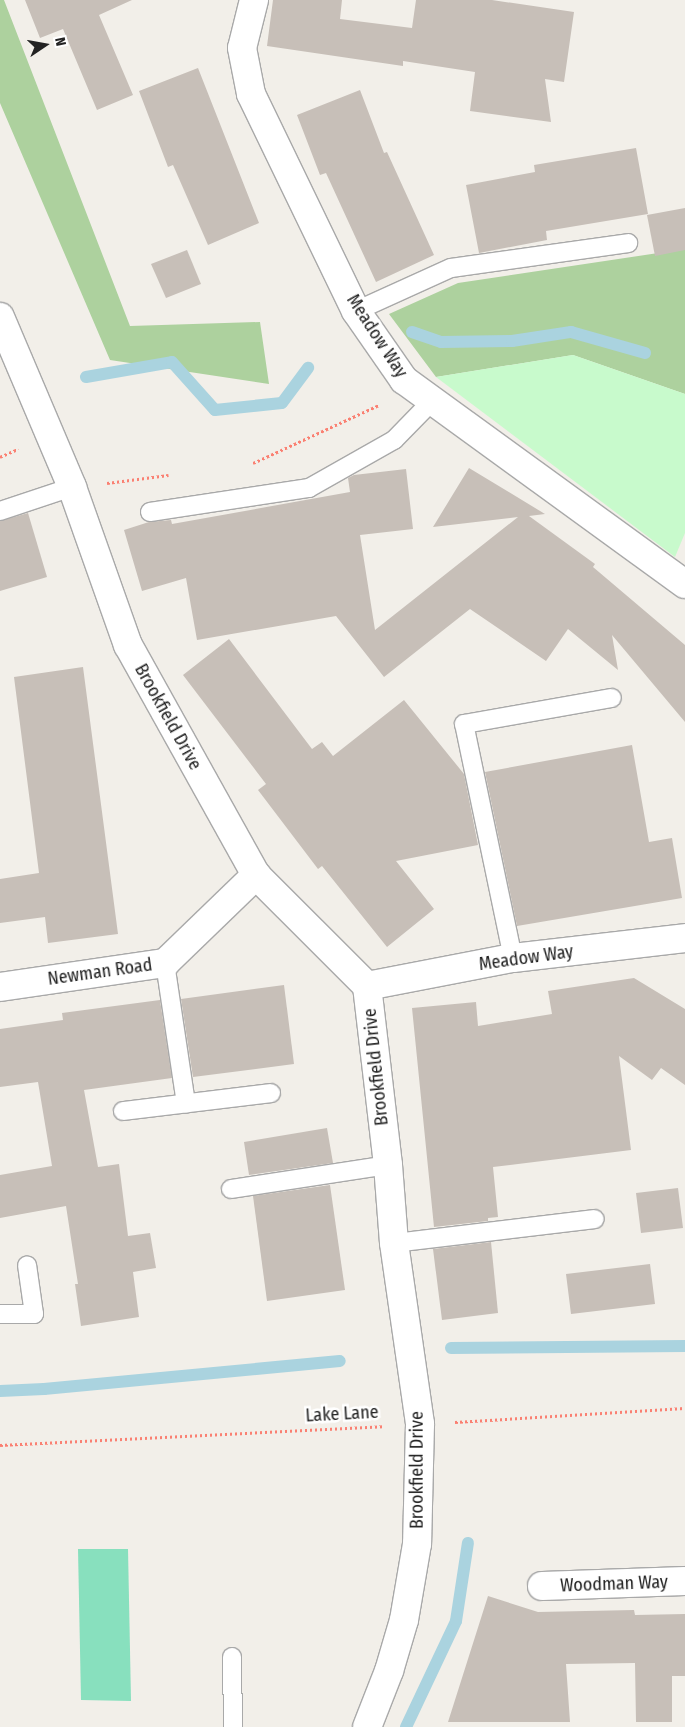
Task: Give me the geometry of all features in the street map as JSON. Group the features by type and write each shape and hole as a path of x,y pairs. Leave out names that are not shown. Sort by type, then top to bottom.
{"street":[{"name":"Meadow Way","path":"254,0 242,48 251,94 356,311 404,380 685,584"},
{"name":"Brookfield Drive","path":"0,317 72,487 128,645 256,875 367,986 388,1165 394,1243 420,1424 417,1544 404,1620 389,1671 367,1727"},
{"name":"Newman Road","path":"0,987 165,963 256,875"},
{"name":"Meadow Way","path":"367,986 513,958 685,938"},
{"name":"Woodman Way","path":"542,1586 685,1581"}],"lane":[{"path":"356,311 451,268 628,243"},
{"path":"150,512 309,488 394,440 432,401"},
{"path":"0,511 72,487"},
{"path":"513,958 464,724 612,698"},
{"path":"165,963 186,1103"},
{"path":"123,1111 271,1094"},
{"path":"231,1189 388,1165"},
{"path":"394,1243 595,1219"},
{"path":"0,1314 34,1314 27,1265"},
{"path":"232,1657 232,1727"}],"path":[{"path":"249,465 375,408 404,380"},
{"path":"72,487 170,475"},
{"name":"Lake Lane","path":"0,1445 420,1424 685,1408"}],"green space":[{"path":"0,0 4,0 130,326 260,322 269,384 110,360 0,103"},
{"path":"685,249 685,394 573,355 436,377 389,314 458,283"},
{"path":"573,355 685,394 685,533 675,557 436,377"},
{"path":"78,1549 128,1549 131,1701 81,1700"}],"building":[{"path":"25,0 132,0 99,15 133,95 97,110 63,29 40,38"},
{"path":"273,0 342,0 340,19 412,28 416,0 492,0 574,12 564,82 545,79 551,122 470,111 475,72 403,61 403,66 267,46"},
{"path":"198,68 259,223 208,245 173,165 168,167 139,91"},
{"path":"360,90 384,153 387,152 434,255 376,282 326,173 320,175 297,115"},
{"path":"636,148 648,214 546,231 547,240 479,253 466,185 535,172 534,165"},
{"path":"685,208 685,250 655,256 647,215"},
{"path":"187,250 201,284 166,298 151,264"},
{"path":"469,468 545,514 529,516 595,564 593,567 685,645 685,722 612,635 618,670 568,629 546,661 470,609 384,677 336,616 197,640 186,578 142,591 124,530 149,522 171,520 172,524 350,492 348,478 354,475 406,469 413,529 360,535 375,630 518,517 433,527"},
{"path":"28,513 47,577 0,591 0,521"},
{"path":"229,639 312,749 322,742 333,756 404,700 464,774 478,845 396,861 434,909 387,947 322,866 318,869 258,790 266,784 183,675"},
{"path":"83,667 118,934 48,943 45,917 0,923 0,879 39,873 14,677"},
{"path":"632,745 649,842 672,838 682,898 517,926 485,772"},
{"path":"634,978 685,1009 685,1085 661,1068 652,1080 619,1056 631,1150 493,1167 498,1217 488,1218 488,1221 434,1227 412,1008 476,1002 478,1026 552,1014 548,991"},
{"path":"284,985 294,1064 193,1077 181,999"},
{"path":"160,1000 172,1078 84,1090 98,1167 119,1164 128,1236 150,1233 156,1268 133,1272 139,1317 81,1326 75,1284 78,1284 66,1206 0,1218 0,1175 52,1166 38,1082 0,1087 0,1029 63,1020 62,1013"},
{"path":"327,1128 333,1163 249,1175 244,1142"},
{"path":"330,1185 345,1290 267,1301 253,1196"},
{"path":"678,1188 683,1228 641,1233 636,1193"},
{"path":"491,1242 498,1313 442,1320 433,1249"},
{"path":"650,1264 655,1304 571,1314 566,1274"},
{"path":"488,1596 538,1612 634,1610 635,1615 685,1614 685,1676 672,1676 672,1722 636,1722 635,1663 566,1664 570,1722 448,1722"}],"waterway":[{"path":"412,332 441,342 512,341 571,332 645,353"},
{"path":"86,377 172,362 215,410 282,403 308,368"},
{"path":"451,1348 685,1346"},
{"path":"0,1391 44,1389 340,1361"},
{"path":"406,1727 456,1621 468,1543"}]}
